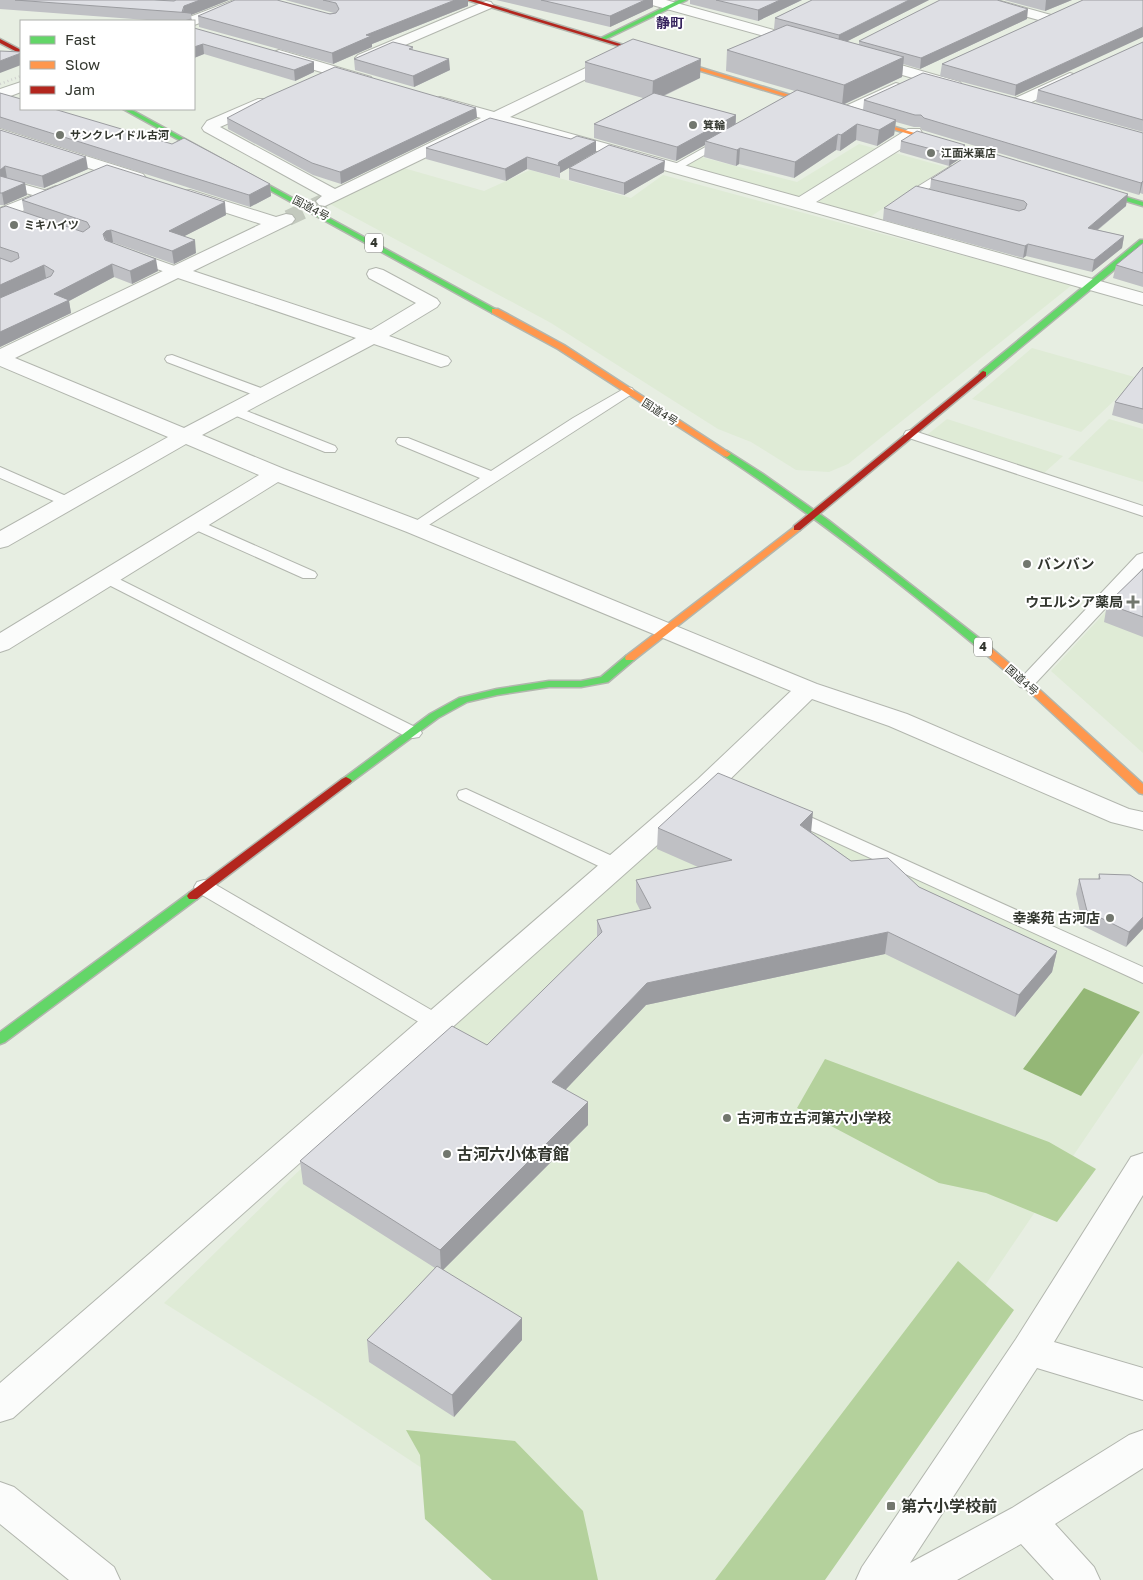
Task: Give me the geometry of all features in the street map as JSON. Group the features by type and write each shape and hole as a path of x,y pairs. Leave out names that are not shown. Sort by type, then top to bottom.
{"main road":[{"path":"470,0 1024,167"},
{"path":"602,39 678,3"},
{"path":"0,41 20,51"},
{"name":"国道4号","path":"128,110 456,288 560,347 746,466 815,514 924,598 1026,683 1143,790"},
{"path":"1079,184 1143,204"},
{"path":"0,1039 434,716 463,700 497,692 549,684 581,684 604,680 664,630 815,514 1143,242"}],"street":[{"path":"196,28 247,0"},
{"path":"650,0 678,3 757,30 822,48"},
{"path":"981,0 1046,18"},
{"path":"308,82 486,5"},
{"path":"1028,26 1063,11"},
{"path":"757,30 774,21"},
{"path":"282,94 213,124 210,128 330,198 636,49"},
{"path":"259,50 381,85"},
{"path":"850,55 970,90"},
{"path":"845,112 940,68"},
{"path":"1018,103 1080,74"},
{"path":"0,95 20,87"},
{"path":"428,98 1143,299"},
{"path":"998,98 1036,108"},
{"path":"800,204 914,133"},
{"path":"0,134 155,184"},
{"path":"2,213 108,169"},
{"path":"0,358 282,221 174,190"},
{"path":"178,272 373,336 441,362"},
{"path":"0,541 185,436 373,336 430,303 376,274"},
{"path":"0,358 276,474 415,527 808,689 898,720 1121,816 1143,821"},
{"path":"0,644 276,474"},
{"path":"0,1406 616,866 723,783 808,689"},
{"path":"876,1580 1029,1350 1143,1166"},
{"path":"1029,1350 1143,1384"},
{"path":"918,1580 1026,1521 1143,1446"},
{"path":"0,1500 100,1580"},
{"path":"1026,1521 1080,1580"}],"lane":[{"path":"782,107 798,98"},
{"path":"674,168 732,135"},
{"path":"592,160 609,150"},
{"path":"943,199 915,192 978,153"},
{"path":"8,184 47,195"},
{"path":"2,213 23,218"},
{"path":"120,251 178,272"},
{"path":"172,359 264,394"},
{"path":"415,527 578,420 627,391"},
{"path":"234,410 330,449"},
{"path":"911,434 1143,511"},
{"path":"403,441 492,477"},
{"path":"0,472 68,502"},
{"path":"195,524 309,575"},
{"path":"1026,683 1143,558"},
{"path":"107,578 413,733"},
{"path":"466,794 616,866"},
{"path":"768,804 1143,976"},
{"path":"204,887 437,1023"}],"shaded area":[{"path":"859,144 877,149 797,199 682,168 701,157 797,182"},
{"path":"895,153 946,167 870,217 818,202"},
{"path":"400,167 484,191 530,170 631,198 663,175 1072,285 848,464 829,472 796,470 751,442 718,429 551,323 328,203"},
{"path":"1032,348 1138,378 1081,432 972,399"},
{"path":"947,419 1063,456 1044,473 927,435"},
{"path":"1109,419 1143,429 1143,482 1068,459"},
{"path":"1143,571 1143,753 1051,671"},
{"name":"古河市立古河第六小学校","path":"708,785 1143,971 1143,1053 785,1580 591,1580 322,1402 164,1303 286,1183"},
{"path":"1084,988 1140,1012 1081,1096 1023,1069"},
{"path":"825,1059 1049,1142 1096,1169 1057,1222 986,1193 939,1183 797,1108"},
{"path":"958,1261 1014,1310 825,1580 715,1580"},
{"path":"406,1430 515,1441 583,1511 598,1580 492,1580 425,1519 420,1455"}],"building":[{"path":"15,0 200,0 184,6 182,12 191,13"},
{"path":"235,0 277,0 330,14 336,13 339,9 336,3 323,0 455,0 366,35 371,36 332,53 198,16"},
{"path":"541,0 645,0 610,16"},
{"path":"716,0 780,0 758,10"},
{"path":"812,0 909,0 839,35 775,18"},
{"path":"940,0 997,0 1028,9 921,58 859,41"},
{"path":"1083,0 1143,0 1143,27 1016,85 942,64"},
{"path":"787,25 904,57 844,85 727,50"},
{"path":"195,28 314,62 294,70 203,44 195,47"},
{"path":"633,39 701,59 653,81 585,62"},
{"path":"393,42 413,47 409,49 449,59 413,76 354,59"},
{"path":"1143,42 1143,120 1038,90"},
{"path":"0,51 20,52 20,53 0,61"},
{"path":"335,67 476,108 340,172 312,163 227,118 267,97"},
{"path":"923,73 1143,133 1143,181 1141,183 924,118 921,115 915,115 864,100"},
{"path":"797,90 896,120 879,130 857,124 795,162 705,141"},
{"path":"0,93 20,99 20,110 57,110 172,144 184,138 270,184 249,195 0,117"},
{"path":"654,93 736,115 677,147 594,124"},
{"path":"490,118 571,139 577,136 596,141 559,162 560,166 527,157 505,169 426,148"},
{"path":"0,130 86,157 42,176 5,166 0,170"},
{"path":"917,131 965,145 950,154 901,141"},
{"path":"609,145 665,161 624,183 569,168"},
{"path":"978,149 1128,194 1088,228 1124,236 1094,260 1028,244 1025,246 884,208 916,186 1019,211 1025,209 1027,204 1024,201 931,179"},
{"path":"107,165 225,202 169,231 195,240 172,251 111,230 106,231 103,234 105,240 156,259 130,271 112,264 54,294 69,300 0,332 0,298 51,276 54,271 44,265 0,285 0,258 11,262 19,258 18,253 0,247 0,208 6,206 83,232 90,227 87,222 22,200"},
{"path":"0,176 25,183 0,193"},
{"path":"1143,243 1143,273 1116,265"},
{"path":"1143,367 1143,409 1115,402"},
{"path":"1143,569 1143,617 1107,604"},
{"path":"718,773 813,812 800,825 851,861 888,858 919,887 1057,951 1019,995 888,932 647,983 552,1082 588,1102 440,1250 300,1161 452,1026 487,1045 602,932 597,920 651,908 636,880 732,860 658,828"},
{"name":"幸楽苑 古河店","path":"1099,874 1130,875 1143,883 1143,917 1129,932 1087,911 1079,879 1100,879"},
{"path":"437,1266 522,1318 452,1395 367,1340"}],"tunnel":[{"path":"288,218 325,201"}],"railway":[{"path":"0,84 20,76"}],"traffic: fast":[{"path":"602,39 684,0"},
{"path":"128,110 495,311"},
{"path":"1092,188 1143,204"},
{"path":"983,374 1143,242"},
{"path":"727,454 793,498 856,545 980,644"},
{"path":"346,781 434,716 463,700 497,692 549,684 581,684 604,680 630,658"},
{"path":"0,1039 193,896"}],"traffic: slow":[{"path":"693,67 1010,163"},
{"path":"495,311 561,347 727,454"},
{"path":"630,658 797,528"},
{"path":"980,644 1026,683 1143,790"}],"traffic: jam":[{"path":"470,0 693,67"},
{"path":"0,41 20,51"},
{"path":"797,528 983,374"},
{"path":"193,896 346,781"}],"place":[{"name":"箕輪","path":"693,125"},
{"name":"サンクレイドル古河","path":"60,135"},
{"name":"江面米菓店","path":"931,153"},
{"name":"ミキハイツ","path":"14,225"},
{"name":"バンバン","path":"1027,564"},
{"name":"ウエルシア薬局","path":"1133,602"},
{"name":"幸楽苑 古河店","path":"1110,918"},
{"name":"古河市立古河第六小学校","path":"727,1118"},
{"name":"古河六小体育館","path":"447,1154"},
{"name":"第六小学校前","path":"891,1506"}],"district":[{"name":"静町","path":"670,23"}]}
